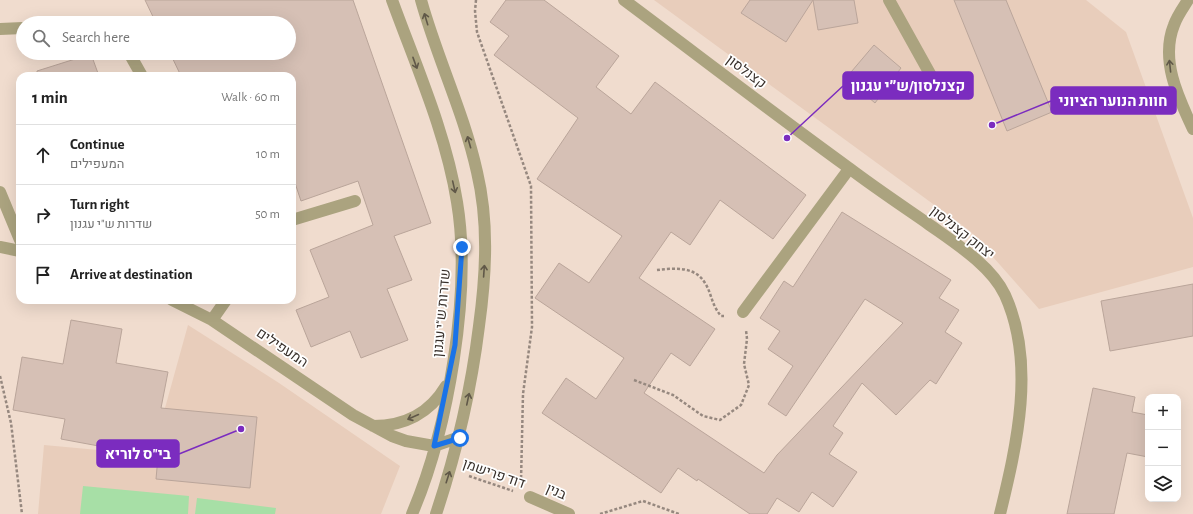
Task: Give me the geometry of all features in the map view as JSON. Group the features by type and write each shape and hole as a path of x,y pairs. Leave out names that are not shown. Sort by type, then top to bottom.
{"street":[{"name":"שדרות ש\"י עגנון","path":"392,0 446,154 457,202 462,247 456,337 450,380 434,446 412,514"},
{"path":"421,0 436,50 464,127 478,173 484,216 485,257 482,306 469,397 451,470 436,514"},
{"name":"קצנלסון","path":"624,0 849,169"},
{"path":"889,0 939,90"},
{"path":"1188,0 1174,24 1169,45 1170,70 1179,100 1193,129"},
{"path":"0,29 16,28"},
{"path":"133,60 140,72"},
{"path":"743,312 849,169"},
{"name":"יצחק קצנלסון","path":"849,169 962,248 989,273 1004,293 1013,319 1022,382 1016,438 1000,514"},
{"path":"0,192 16,230"},
{"path":"296,219 354,201"},
{"path":"0,247 16,250"},
{"name":"המעפילים","path":"180,304 212,320 372,426 406,441 434,446 460,438"},
{"path":"212,320 223,304"},
{"path":"372,426 401,422 422,413 432,406 450,380"},
{"name":"בנין","path":"526,495 568,514"}],"path":[{"path":"476,0 474,11 477,32 531,186 532,327 523,394 526,495"},
{"path":"634,380 673,395 702,416 720,420 741,405 749,385 744,364 747,339 743,312 721,316 714,307 705,282 689,270 658,270"},
{"path":"0,376 10,422 22,514"},
{"name":"דוד פרישמן","path":"451,470 526,495"},
{"path":"600,514 643,501 679,514"}],"shaded area":[{"path":"654,0 1086,0 1126,32 1193,218 1193,267 1039,309 970,231"},
{"path":"188,325 279,383 400,466 381,514 38,514 44,445 131,453 141,413 165,408"}],"green space":[{"path":"83,486 189,496 188,514 80,514"},
{"path":"197,498 276,508 275,514 195,514"}],"building":[{"path":"145,0 353,0 431,223 394,236 412,280 387,289 408,340 361,358 350,331 311,347 296,310 329,297 310,250 373,225 358,181 301,201 296,186 296,72 179,72 173,60 296,60 296,16 153,16"},
{"path":"506,0 544,0 619,56 596,87 631,114 655,82 806,195 773,239 720,200 690,245 671,232 639,278 715,329 690,366 671,353 644,393 764,473 777,455 903,323 865,299 786,416 768,404 793,366 768,349 780,331 760,318 784,281 793,287 842,212 951,280 939,298 959,310 945,332 962,343 936,384 930,380 896,415 862,383 833,426 843,433 829,454 857,472 833,507 812,492 799,512 777,498 767,514 750,514 698,479 697,481 678,468 661,493 542,413 566,378 596,399 624,358 535,298 559,263 589,283 622,236 537,179 578,118 494,55 509,36 490,22"},
{"path":"750,0 813,0 786,42 741,13"},
{"path":"813,0 854,0 858,23 818,30"},
{"path":"954,0 1006,0 1052,112 1007,131"},
{"path":"874,45 901,68 875,103 846,78"},
{"path":"72,60 93,60 98,72 37,72"},
{"path":"1193,284 1193,336 1110,351 1101,301"},
{"path":"71,320 122,329 116,363 168,372 161,408 257,417 250,488 156,479 158,457 61,439 65,419 13,410 22,357 63,364"},
{"path":"1093,388 1135,397 1132,412 1145,414 1145,456 1127,453 1114,514 1067,514"}],"place":[{"name":"חוות הנוער הציוני","path":"992,125"},
{"name":"קצנלסון/ש״י עגנון","path":"787,138"},
{"name":"בי\"ס לוריא","path":"241,429"}],"route":[{"path":"460,438 434,446 450,380 455,345 462,247"}]}
